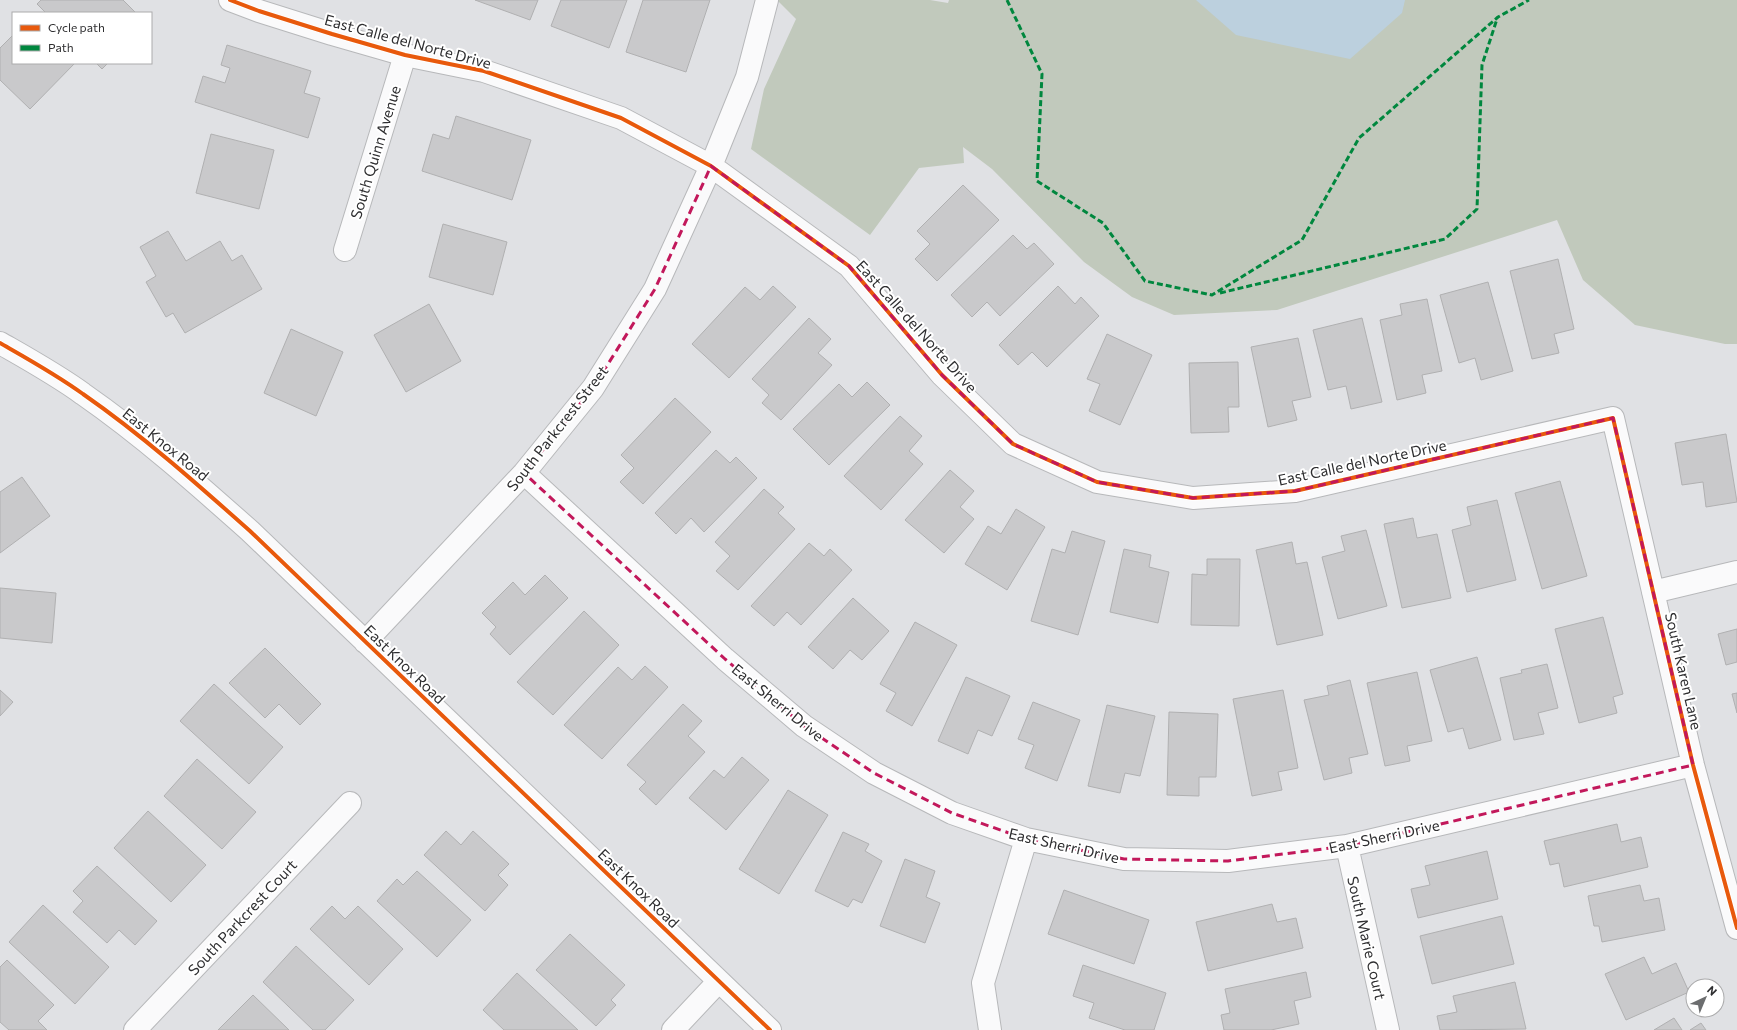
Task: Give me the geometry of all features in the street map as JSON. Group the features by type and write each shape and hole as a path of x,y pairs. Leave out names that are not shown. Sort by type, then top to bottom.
{"street":[{"name":"East Calle del Norte Drive","path":"230,0 259,11 332,34 405,55 484,72 621,118 710,166 849,266 942,375 1014,444 1097,482 1193,498 1295,491 1613,418"},
{"name":"South Parkcrest Street","path":"365,642 524,473 593,388 655,289 710,166 747,77 767,0"},
{"name":"South Quinn Avenue","path":"345,250 405,55"},
{"name":"East Knox Road","path":"0,343 82,393 168,459 250,531 770,1030"},
{"name":"South Karen Lane","path":"1613,418 1693,765 1737,928"},
{"name":"East Sherri Drive","path":"524,473 725,659 804,726 874,773 952,813 1026,839 1124,859 1228,861 1347,846 1693,765"},
{"path":"1653,592 1737,572"},
{"name":"South Parkcrest Court","path":"135,1030 350,803"},
{"path":"990,1030 983,983 1026,839"},
{"name":"South Marie Court","path":"1347,846 1388,1030"},
{"path":"673,1030 719,981"}],"highlighted area":[{"path":"711,166 849,266 942,375 1013,444 1097,482 1193,498 1295,491 1613,418 1693,765 1347,846 1228,861 1124,859 1026,839 952,813 874,773 804,726 725,659 524,473 593,388 655,289"}],"shaded area":[{"path":"777,0 930,0 948,3 949,0 1737,0 1737,344 1725,344 1635,325 1583,280 1557,220 1277,310 1174,315 1132,297 1084,262 992,169 963,147 964,163 919,168 870,235 751,149 764,89 796,19"}],"water":[{"path":"1196,0 1405,0 1402,13 1350,59 1236,35"}],"building":[{"path":"41,0 123,0 135,12 45,12 37,4"},
{"path":"475,0 538,0 530,20"},
{"path":"561,0 627,0 609,48 551,26"},
{"path":"643,0 710,0 686,72 626,52"},
{"path":"12,36 12,64 74,64 30,109 0,80 0,48"},
{"path":"227,45 311,71 304,93 320,98 308,138 195,102 203,76 225,83 230,68 221,65"},
{"path":"97,64 107,64 102,69"},
{"path":"456,116 531,140 512,200 422,171 433,134 449,139"},
{"path":"211,134 274,150 259,209 196,193"},
{"path":"963,185 999,220 937,281 915,259 930,244 917,231"},
{"path":"443,224 507,242 493,295 429,277"},
{"path":"168,231 186,261 220,241 232,261 242,255 262,289 185,333 173,313 166,317 146,282 156,276 140,247"},
{"path":"1013,235 1027,249 1034,243 1054,264 1000,316 987,302 972,317 951,295"},
{"path":"1558,259 1574,329 1554,334 1559,353 1532,359 1510,271"},
{"path":"1488,282 1513,371 1481,380 1475,358 1459,363 1440,295"},
{"path":"773,286 796,307 729,378 692,344 745,287 760,300"},
{"path":"1058,286 1075,304 1081,297 1099,316 1047,367 1032,352 1018,365 999,345"},
{"path":"1427,299 1442,371 1422,375 1426,393 1397,400 1380,320 1402,315 1400,304"},
{"path":"429,304 461,361 406,392 374,335"},
{"path":"809,318 831,339 818,353 832,365 781,420 762,403 769,395 752,379"},
{"path":"1362,318 1382,402 1351,409 1346,386 1328,390 1313,330"},
{"path":"291,329 343,352 316,416 264,393"},
{"path":"1107,334 1152,355 1120,425 1089,411 1100,384 1087,379"},
{"path":"1298,338 1311,397 1292,401 1297,420 1268,427 1251,347"},
{"path":"1238,362 1239,407 1228,407 1229,432 1191,433 1189,363"},
{"path":"867,382 890,405 829,465 793,429 839,384 852,397"},
{"path":"675,398 711,432 643,504 620,482 634,468 621,455"},
{"path":"900,416 922,436 909,451 923,464 881,510 844,476"},
{"path":"1726,434 1737,502 1706,507 1703,482 1682,485 1675,443"},
{"path":"716,450 730,463 736,457 757,478 704,532 691,518 676,534 655,513"},
{"path":"950,470 974,491 960,507 974,519 944,553 905,520"},
{"path":"22,477 50,516 0,553 0,492"},
{"path":"1560,481 1587,576 1542,589 1515,493"},
{"path":"764,489 784,507 778,513 795,529 738,590 716,571 730,556 715,542"},
{"path":"1497,500 1516,580 1467,592 1452,530 1471,525 1467,507"},
{"path":"1016,509 1045,527 1007,590 965,564 988,526 1001,534"},
{"path":"1413,518 1417,538 1437,534 1451,598 1402,608 1384,524"},
{"path":"1366,530 1387,606 1338,619 1322,557 1345,551 1341,536"},
{"path":"1072,531 1105,541 1078,635 1031,621 1052,549 1065,553"},
{"path":"1292,542 1296,564 1307,562 1323,635 1277,645 1256,550"},
{"path":"809,543 824,556 830,549 852,570 801,625 787,612 774,626 751,606"},
{"path":"1124,549 1151,555 1149,567 1169,572 1158,623 1110,612"},
{"path":"1207,559 1240,559 1239,626 1191,625 1192,574 1207,575"},
{"path":"545,575 568,598 510,655 490,634 496,627 482,613 513,582 525,595"},
{"path":"0,588 56,593 52,643 0,638"},
{"path":"853,598 889,631 862,660 850,650 833,669 808,647"},
{"path":"584,611 619,645 553,715 517,682"},
{"path":"1603,617 1623,694 1613,697 1617,713 1579,723 1555,629"},
{"path":"915,622 957,645 912,726 886,711 896,693 880,684"},
{"path":"1737,629 1737,662 1726,665 1718,634"},
{"path":"265,648 321,704 300,725 279,704 265,718 229,683"},
{"path":"1477,657 1501,740 1469,749 1463,728 1448,732 1430,670"},
{"path":"1547,664 1558,708 1538,713 1544,734 1514,740 1500,678 1522,673 1521,670"},
{"path":"645,666 668,687 602,759 564,725 618,667 632,680"},
{"path":"1417,672 1432,741 1407,746 1410,761 1385,766 1367,683"},
{"path":"966,677 1010,696 992,736 978,730 968,754 938,741"},
{"path":"1350,680 1368,754 1349,758 1352,773 1324,780 1304,700 1329,695 1327,686"},
{"path":"214,684 283,747 249,784 180,721"},
{"path":"0,690 13,702 0,716"},
{"path":"1283,690 1298,768 1278,772 1282,790 1252,796 1233,699"},
{"path":"1737,693 1737,713 1732,694"},
{"path":"1033,702 1080,720 1057,781 1025,768 1034,745 1018,739"},
{"path":"683,704 702,721 688,736 705,752 656,805 639,789 646,782 627,765"},
{"path":"1107,705 1155,716 1140,776 1125,773 1120,793 1088,786"},
{"path":"1169,712 1218,714 1216,777 1199,777 1199,796 1167,795"},
{"path":"742,757 769,780 726,830 689,798 714,770 724,778"},
{"path":"197,759 256,812 222,849 164,796"},
{"path":"788,790 828,815 779,894 739,869"},
{"path":"148,811 206,865 171,902 114,848"},
{"path":"1617,824 1621,842 1641,837 1648,867 1564,887 1559,863 1550,865 1544,841"},
{"path":"446,831 461,845 473,831 509,864 498,875 508,885 485,911 424,855"},
{"path":"843,832 869,844 865,851 882,861 862,903 853,899 848,907 815,891"},
{"path":"1487,851 1498,899 1418,918 1411,889 1430,885 1425,866"},
{"path":"905,859 935,871 926,897 940,903 925,943 880,926"},
{"path":"97,866 157,921 135,945 119,930 107,943 73,912 83,901 73,891"},
{"path":"417,871 471,920 437,957 377,901 397,879 403,885"},
{"path":"1640,885 1644,901 1659,898 1665,930 1602,942 1599,926 1594,926 1588,896"},
{"path":"1064,890 1149,920 1134,964 1048,934"},
{"path":"1272,904 1277,922 1296,918 1303,948 1208,971 1196,922"},
{"path":"43,905 109,967 75,1004 9,942"},
{"path":"332,906 345,919 358,906 403,949 369,985 310,929"},
{"path":"1502,916 1514,964 1432,984 1420,936"},
{"path":"570,934 625,985 611,1000 616,1005 596,1026 536,970"},
{"path":"296,946 354,1000 325,1030 313,1030 263,982"},
{"path":"1644,957 1652,974 1676,963 1685,983 1685,994 1626,1020 1605,974"},
{"path":"7,960 54,1005 38,1021 47,1030 9,1030 0,1022 0,967"},
{"path":"1083,965 1166,993 1154,1030 1125,1030 1089,1018 1094,1003 1073,996"},
{"path":"1306,972 1311,997 1294,1001 1299,1024 1271,1030 1224,1030 1221,1015 1230,1013 1225,989"},
{"path":"517,973 578,1030 504,1030 483,1010"},
{"path":"1515,982 1526,1029 1440,1030 1437,1016 1457,1012 1453,996"},
{"path":"253,995 289,1030 218,1030"},
{"path":"1674,1018 1682,1030 1654,1030"},
{"path":"1701,1023 1706,1030 1690,1030"}],"marked path":[{"path":"1007,0 1042,74 1037,181 1103,223 1145,281 1212,295 1302,240 1359,138 1498,17 1529,0"},
{"path":"1220,293 1445,239 1477,209 1482,65 1497,19"}],"cycle path":[{"path":"230,0 259,11 332,34 405,55 484,71 621,118 711,166 849,266 942,375 1013,444 1097,482 1193,498 1295,491 1613,418 1693,765 1737,928"},
{"path":"0,343 63,380 105,410 168,460 250,531 770,1030"}]}
